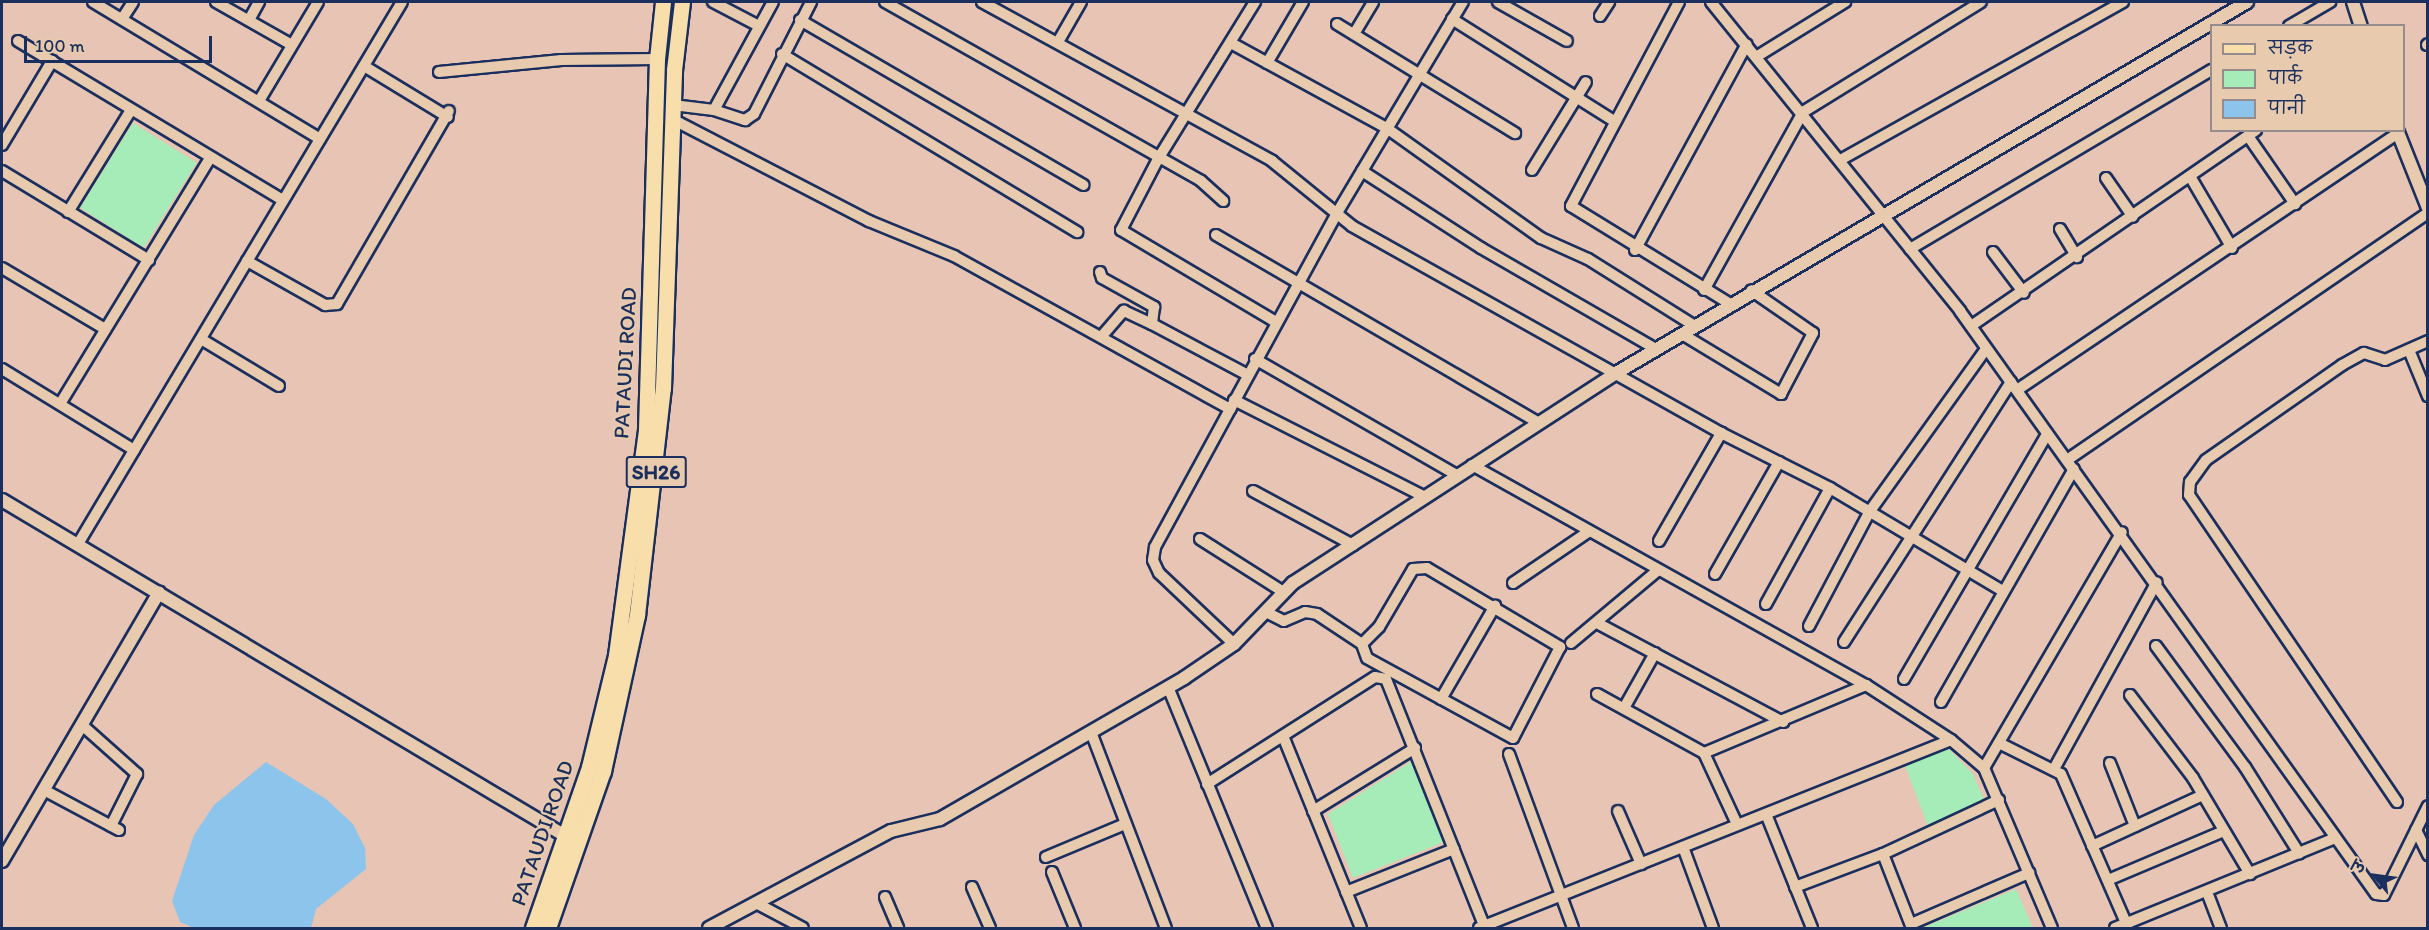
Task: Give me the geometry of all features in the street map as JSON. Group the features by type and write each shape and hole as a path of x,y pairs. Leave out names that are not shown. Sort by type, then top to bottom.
{"main road":[{"name":"PATAUDI ROAD","path":"533,928 589,767 616,655 656,370 657,59 663,2"},
{"name":"SH26","path":"548,928 603,771 637,615 655,480 656,370 682,2"}],"street":[{"path":"93,2 320,139"},
{"path":"123,20 133,2"},
{"path":"216,2 292,45"},
{"path":"249,20 260,2"},
{"path":"258,101 318,2"},
{"path":"78,544 402,2"},
{"path":"713,2 759,26"},
{"path":"733,12 739,2"},
{"path":"714,110 773,2"},
{"path":"674,112 714,110 750,118 811,2"},
{"path":"885,2 1158,159 1201,181 1223,201"},
{"path":"982,2 1189,113 1272,161 1352,226 1721,433 1830,488 1911,534 1965,570 2003,591"},
{"path":"1255,2 1189,113 1158,159 1121,230 1276,322"},
{"path":"1267,63 1303,2"},
{"path":"1354,34 1373,2"},
{"path":"1234,644 1159,573 1153,560 1246,374 1337,213 1463,2"},
{"path":"1498,2 1567,41"},
{"path":"1600,16 1609,2"},
{"path":"1679,2 1571,206 1635,250 1730,304"},
{"path":"1711,2 1842,159 1971,326 2047,434 2122,532 2334,839 2382,896 2427,806"},
{"path":"1756,57 1845,2"},
{"path":"1704,290 1803,112 1981,2"},
{"path":"1842,159 2123,2"},
{"path":"709,928 891,831 940,819 1168,687 1234,644 1266,612 1282,591 1423,496 1616,373 1751,290 2247,2"},
{"path":"2292,24 2331,2"},
{"path":"2353,2 2360,24"},
{"path":"1058,42 1078,3"},
{"path":"1452,19 1614,121"},
{"path":"800,20 1083,184"},
{"path":"1337,24 1515,133"},
{"path":"18,41 283,201"},
{"path":"1231,43 1388,129 1541,238 1588,259 1695,326"},
{"path":"1635,250 1747,44"},
{"path":"782,54 1077,232"},
{"path":"439,72 561,60 657,59"},
{"path":"2,145 52,61"},
{"path":"247,261 325,304 336,304 449,114 364,66"},
{"path":"1910,249 2210,71"},
{"path":"1532,170 1586,82"},
{"path":"68,212 131,110"},
{"path":"674,112 869,220 954,256 1101,337 1232,404 1423,496"},
{"path":"1845,642 1911,534 2014,386 2232,248 2398,132 2424,191 2427,208"},
{"path":"1971,326 2077,257 2252,133 2295,204"},
{"path":"60,404 210,158"},
{"path":"2,171 149,260"},
{"path":"1362,171 1481,248 1656,350"},
{"path":"2106,178 2133,217"},
{"path":"2191,178 2232,248"},
{"path":"1941,702 2070,464 2427,213"},
{"path":"2060,229 2077,257"},
{"path":"1216,235 1539,423"},
{"path":"1993,252 2024,293"},
{"path":"2,268 105,329"},
{"path":"1100,272 1102,278 1154,308 1152,324"},
{"path":"1682,334 1781,394 1813,333 1751,290"},
{"path":"1101,337 1124,311 1246,374"},
{"path":"201,339 279,386"},
{"path":"2397,802 2189,495 2190,482 2206,460 2342,365 2364,353 2385,360 2427,341"},
{"path":"1809,626 1870,511 1986,349"},
{"path":"2409,350 2427,396"},
{"path":"1255,359 1458,475"},
{"path":"2,369 135,450"},
{"path":"1659,541 1721,433"},
{"path":"1904,679 1965,570 2047,434"},
{"path":"1715,574 1779,462"},
{"path":"1472,465 1657,571 1866,685 1951,740 1984,768 2000,800 2052,928"},
{"path":"1766,604 1830,488"},
{"path":"1252,491 1353,545"},
{"path":"2,500 579,844"},
{"path":"1513,583 1588,532"},
{"path":"1984,768 2122,532"},
{"path":"1200,539 1282,591"},
{"path":"1266,612 1284,621 1305,612 1317,614 1362,645 1366,658 1513,738 1560,647 1495,606 1418,567 1371,639 1362,645"},
{"path":"1571,643 1657,571"},
{"path":"2054,769 2157,582"},
{"path":"2,861 159,592"},
{"path":"1442,699 1495,606"},
{"path":"1597,623 1783,722"},
{"path":"2156,646 2245,767 2299,853"},
{"path":"1624,708 1654,653"},
{"path":"1207,784 1380,677 1389,682 1483,928 1737,824 1951,740"},
{"path":"1704,753 1783,722 1866,685"},
{"path":"1168,687 1267,928"},
{"path":"1598,694 1704,753 1737,824"},
{"path":"2130,695 2203,795 2250,874"},
{"path":"44,790 115,828 137,774 82,725"},
{"path":"1090,732 1166,928"},
{"path":"1283,736 1361,928"},
{"path":"1999,743 2061,774 2127,925"},
{"path":"1313,811 1415,748"},
{"path":"1509,754 1573,928"},
{"path":"2110,763 2135,826"},
{"path":"2092,846 2203,795"},
{"path":"1795,887 1883,854 2000,800"},
{"path":"1618,811 1641,864"},
{"path":"1766,814 1812,928"},
{"path":"1046,857 1125,824"},
{"path":"2416,830 2427,855"},
{"path":"2108,880 2224,831"},
{"path":"2115,928 2334,839"},
{"path":"1683,847 1713,928"},
{"path":"1346,892 1454,849"},
{"path":"1883,854 1911,926 2029,873"},
{"path":"1052,872 1075,928"},
{"path":"972,887 990,928"},
{"path":"2207,892 2221,928"},
{"path":"885,897 898,928"},
{"path":"756,903 803,928"}],"green space":[{"path":"133,123 197,163 144,248 80,208"},
{"path":"1946,746 1973,774 1987,806 1929,829 1904,763"},
{"path":"1412,761 1444,842 1353,878 1328,814"},
{"path":"2016,889 2033,928 1922,928"}],"water":[{"path":"266,762 326,799 353,824 365,848 366,869 316,909 311,928 194,928 180,922 172,901 194,835 214,805"}]}
